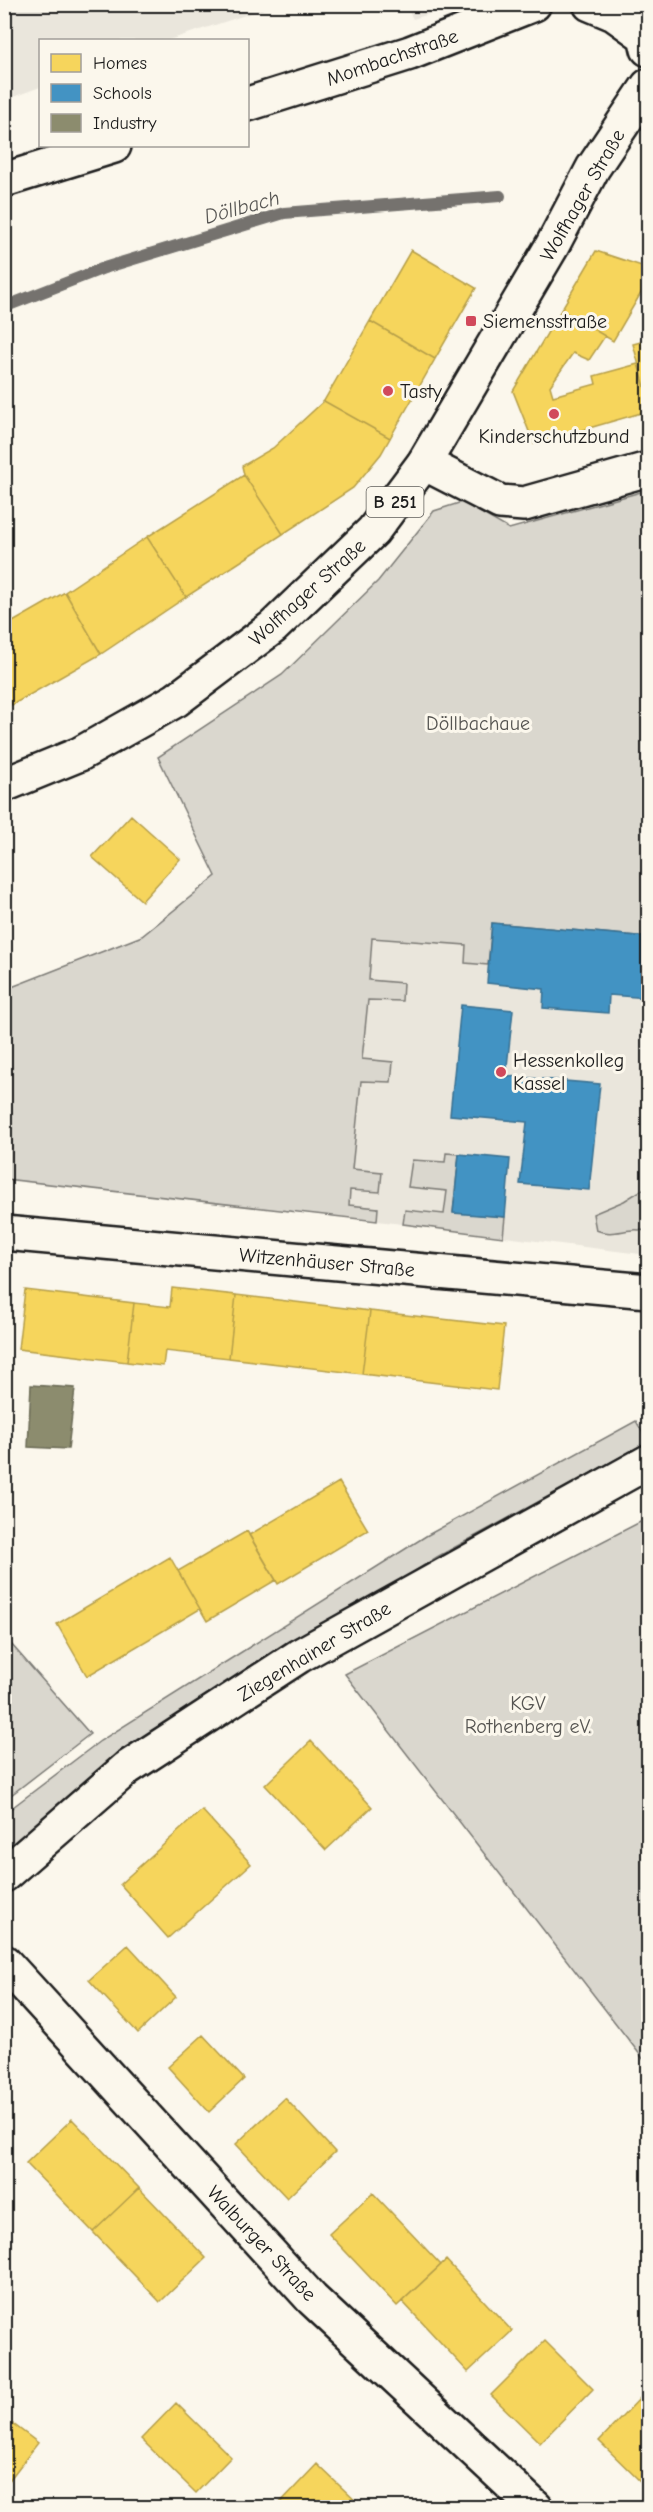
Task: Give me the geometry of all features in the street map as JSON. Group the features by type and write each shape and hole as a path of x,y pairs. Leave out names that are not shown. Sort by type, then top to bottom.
{"street":[{"name":"Mombachstraße","path":"249,104 410,53 534,4"},
{"path":"590,4 614,14 645,36 648,49"},
{"name":"Wolfhager Straße","path":"4,785 80,754 176,700 273,627 373,531 424,463 552,246 593,168 648,86"},
{"path":"4,180 111,147"},
{"path":"424,463 500,502 524,504 648,469"},
{"name":"Witzenhäuser Straße","path":"4,1233 648,1291"},
{"name":"Ziegenhainer Straße","path":"4,1875 128,1768 299,1656 648,1462"},
{"name":"Walburger Straße","path":"4,1962 312,2299 536,2508"}],"shaded area":[{"path":"5,4 276,4 172,39 39,39 39,87 5,100"},
{"path":"405,5 459,5 413,19"},
{"name":"Hessenkolleg Kassel","path":"648,878 648,1255 338,1216 369,927"}],"green space":[{"name":"Döllbachaue","path":"648,490 648,937 492,923 488,965 465,963 466,945 372,938 369,980 403,983 402,1001 368,1000 362,1059 393,1062 391,1082 361,1081 352,1169 382,1172 380,1192 350,1190 349,1205 378,1208 377,1221 5,1179 4,990 142,936 216,876 158,757 282,675 378,581 434,511 462,502 509,529"},
{"path":"446,1153 459,1154 453,1212 505,1217 503,1237 403,1224 405,1210 444,1214 447,1191 408,1187 412,1160 445,1162"},
{"path":"648,1186 648,1232 635,1230 610,1233 596,1230 593,1214 624,1201"},
{"path":"636,1421 648,1442 437,1557 118,1762 5,1849 5,1813 100,1741 426,1536"},
{"name":"KGV Rothenberg eV.","path":"648,1518 648,2065 345,1674"},
{"path":"4,1636 90,1734 11,1795 4,1789"}],"building: Homes":[{"path":"411,250 476,288 435,359 370,321"},
{"path":"596,251 648,268 648,281 613,341 561,310"},
{"path":"561,310 605,336 589,360 573,353 550,386 553,396 596,384 594,376 638,364 648,398 648,411 534,444 513,391"},
{"path":"370,321 435,359 390,438 324,401"},
{"path":"648,340 648,398 633,344"},
{"path":"324,401 390,438 381,454 353,488 283,534 244,475 242,466 273,448"},
{"path":"244,475 283,534 186,597 147,537"},
{"path":"147,537 186,597 101,654 65,592"},
{"path":"65,592 101,654 12,705 4,693 4,627"},
{"path":"131,815 180,859 142,901 92,857"},
{"path":"172,1288 236,1295 229,1358 165,1351 163,1366 127,1362 134,1303 170,1307"},
{"path":"25,1290 134,1303 127,1362 18,1349"},
{"path":"236,1295 370,1311 362,1374 229,1358"},
{"path":"370,1311 504,1326 497,1390 362,1374"},
{"path":"339,1482 368,1530 278,1584 249,1535"},
{"path":"247,1531 276,1580 207,1621 178,1571"},
{"path":"170,1557 200,1609 87,1676 57,1624"},
{"path":"311,1741 372,1807 326,1850 265,1785"},
{"path":"202,1810 251,1864 168,1938 120,1884"},
{"path":"128,1945 176,1997 138,2033 89,1980"},
{"path":"203,2035 244,2079 209,2112 168,2067"},
{"path":"285,2098 335,2152 287,2198 236,2144"},
{"path":"72,2119 139,2188 93,2232 26,2163"},
{"path":"139,2188 206,2258 160,2302 93,2232"},
{"path":"373,2193 441,2265 397,2306 329,2234"},
{"path":"446,2260 512,2331 468,2372 402,2301"},
{"path":"545,2341 593,2389 540,2443 491,2395"},
{"path":"642,2396 648,2402 647,2488 599,2441"},
{"path":"176,2403 231,2457 196,2493 141,2439"},
{"path":"4,2417 38,2443 4,2487"},
{"path":"317,2464 362,2507 275,2508"}],"building: Schools":[{"path":"492,923 648,937 648,998 609,995 608,1013 543,1008 544,989 487,983"},
{"path":"461,1005 513,1010 506,1076 600,1084 589,1190 520,1184 527,1122 450,1115"},
{"path":"459,1154 510,1159 505,1217 453,1213"}],"building: Industry":[{"path":"31,1385 75,1388 68,1449 28,1447"}],"waterway":[{"name":"Döllbach","path":"4,307 104,268 284,213 500,196"}],"place":[{"name":"Siemensstraße","path":"471,321"},
{"name":"Tasty","path":"388,391"},
{"name":"Kinderschutzbund","path":"554,414"},
{"name":"Hessenkolleg Kassel","path":"501,1072"}]}
